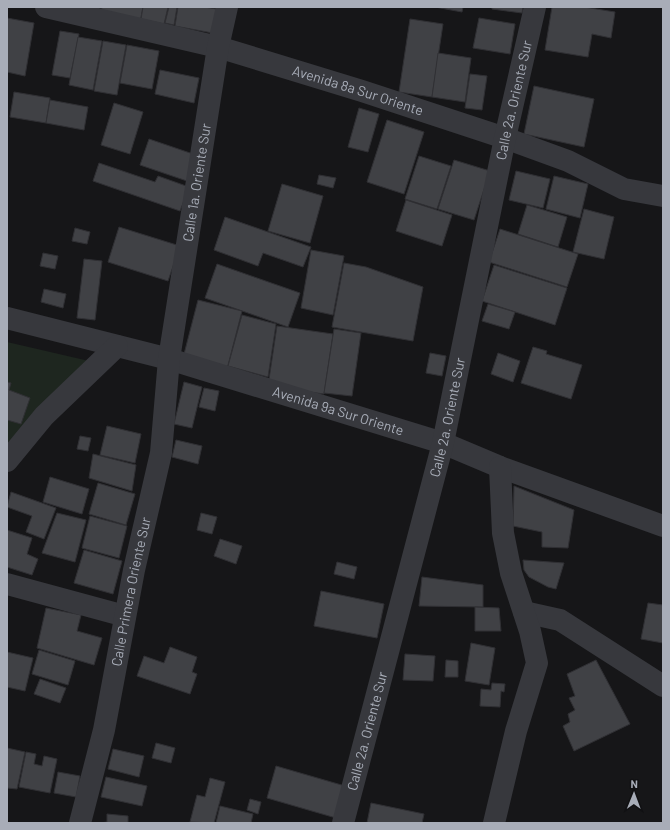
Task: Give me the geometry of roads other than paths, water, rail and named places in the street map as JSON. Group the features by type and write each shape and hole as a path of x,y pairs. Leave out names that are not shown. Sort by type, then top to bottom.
{"street":[{"name":"Avenida 8a Sur Oriente","path":"46,7 218,47 362,91 505,138 568,161 624,189 663,196"},
{"name":"Calle 1a. Oriente Sur","path":"169,359 218,47 227,7"},
{"name":"Calle 2a. Oriente Sur","path":"344,823 443,443 505,138 535,7"},
{"name":"Avenida 9a Sur Oriente","path":"7,318 169,359 443,443 500,467 663,526"},
{"path":"7,461 44,416 117,346"},
{"name":"Calle Primera Oriente Sur","path":"80,823 104,730 134,570 161,453 169,359"},
{"path":"494,823 516,731 537,663 524,612 511,572 503,533 500,467"},
{"path":"7,584 125,616"},
{"path":"524,612 560,620 663,686"}]}
